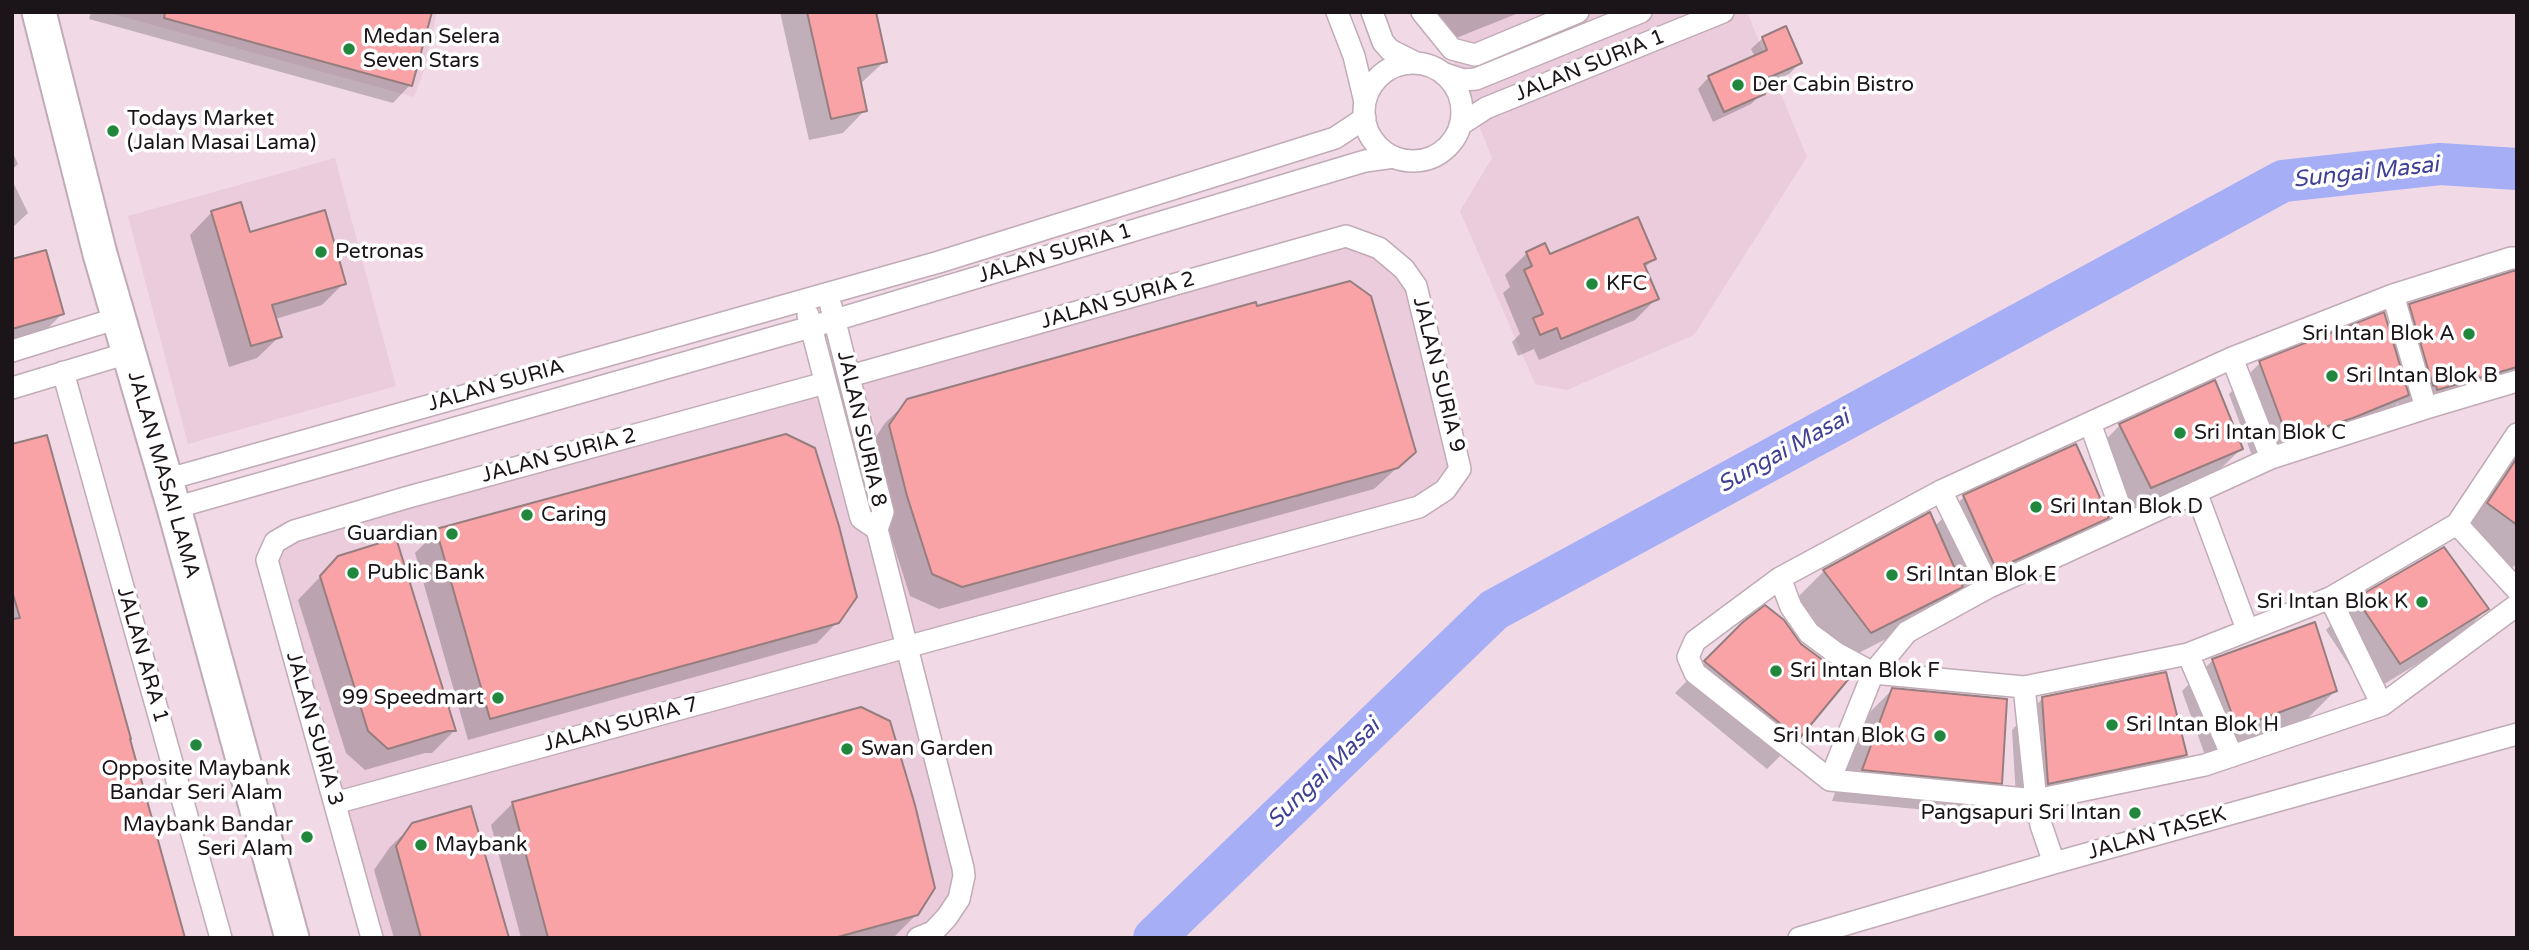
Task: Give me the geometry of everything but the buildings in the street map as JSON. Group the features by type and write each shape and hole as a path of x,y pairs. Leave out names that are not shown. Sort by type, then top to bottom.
{"main road":[{"name":"JALAN MASAI LAMA","path":"39,12 118,317 292,938"}],"street":[{"path":"1337,12 1354,55 1370,135 1380,148 1394,157 1411,161 1426,160 1440,154 1451,144 1460,125 1462,101 1456,87 1445,74 1430,65 1414,62 1390,50 1383,42 1372,12"},
{"path":"1422,12 1452,49 1475,55 1578,12"},
{"name":"JALAN SURIA 1","path":"1445,74 1463,80 1476,79 1641,12"},
{"name":"JALAN SURIA 1","path":"1460,125 1486,108 1718,13"},
{"path":"1365,110 1371,86 1382,73 1397,65 1414,62"},
{"name":"JALAN SURIA 1","path":"827,293 939,262 1335,138 1365,110"},
{"name":"JALAN SURIA 1","path":"715,355 1365,161 1394,157"},
{"name":"JALAN SURIA 2","path":"850,376 1346,236"},
{"name":"JALAN SURIA 9","path":"1346,236 1379,248 1404,268 1416,286 1460,469"},
{"path":"2517,258 2393,295 2232,358 1941,491 1780,578 1695,641 1688,657 1695,673 1830,780 2036,800 2205,765 2382,705 2517,604"},
{"name":"JALAN SURIA","path":"169,494 827,293"},
{"name":"JALAN SURIA 8","path":"827,293 883,512 877,529 906,647"},
{"path":"2393,295 2426,408"},
{"path":"804,299 861,518 877,529"},
{"path":"12,351 118,317"},
{"path":"12,388 128,353"},
{"name":"JALAN SURIA","path":"169,494 715,355"},
{"path":"2232,358 2271,458"},
{"name":"JALAN ARA 1","path":"63,372 221,938"},
{"path":"1830,780 1873,673 1908,632 1989,587 2271,458 2517,381"},
{"name":"JALAN SURIA 2","path":"294,531 825,383"},
{"path":"2090,423 2126,524"},
{"path":"1780,578 1791,607 1809,633 1836,653 1873,673 2024,687 2188,654 2330,598 2456,524 2517,434"},
{"name":"JALAN SURIA 7","path":"335,803 1419,507 1445,490 1460,469"},
{"path":"1941,491 1989,587"},
{"path":"2196,492 2247,629"},
{"path":"2456,524 2517,590"},
{"name":"JALAN SURIA 3","path":"294,531 275,542 267,560 372,938"},
{"path":"2330,598 2382,705"},
{"path":"906,647 964,876 959,899 947,917 933,932 918,938"},
{"path":"2188,654 2232,756"},
{"path":"2024,687 2036,800 2054,863"},
{"name":"JALAN TASEK","path":"1799,938 2054,863 2517,734"}],"shaded area":[{"name":"Medan Selera Seven Stars","path":"106,12 437,12 425,67 414,97"},
{"path":"1434,12 1747,12 1807,157 1694,335 1567,390 1535,384 1460,211 1492,158"},
{"path":"335,158 396,386 188,444 128,216"},
{"path":"1344,227 1423,282 1471,471 1452,496 917,654 975,879 969,901 936,938 364,938 269,536 297,519 861,364"}],"waterway":[{"name":"Sungai Masai","path":"1154,938 1494,610 2283,181 2440,164 2517,169"}],"place":[{"name":"Medan Selera Seven Stars","path":"349,49"},
{"name":"Der Cabin Bistro","path":"1738,85"},
{"name":"Todays Market (Jalan Masai Lama)","path":"113,131"},
{"name":"Petronas","path":"321,252"},
{"name":"KFC","path":"1592,284"},
{"name":"Sri Intan Blok A","path":"2469,334"},
{"name":"Sri Intan Blok B","path":"2332,376"},
{"name":"Sri Intan Blok C","path":"2180,433"},
{"name":"Sri Intan Blok D","path":"2036,507"},
{"name":"Caring","path":"527,515"},
{"name":"Guardian","path":"452,534"},
{"name":"Public Bank","path":"353,573"},
{"name":"Sri Intan Blok E","path":"1892,575"},
{"name":"Sri Intan Blok K","path":"2422,602"},
{"name":"Sri Intan Blok F","path":"1776,671"},
{"name":"99 Speedmart","path":"498,698"},
{"name":"Sri Intan Blok H","path":"2112,725"},
{"name":"Sri Intan Blok G","path":"1940,736"},
{"name":"Opposite Maybank Bandar Seri Alam","path":"196,745"},
{"name":"Swan Garden","path":"847,749"},
{"name":"Pangsapuri Sri Intan","path":"2135,813"},
{"name":"Maybank Bandar Seri Alam","path":"307,837"},
{"name":"Maybank","path":"421,845"}]}
